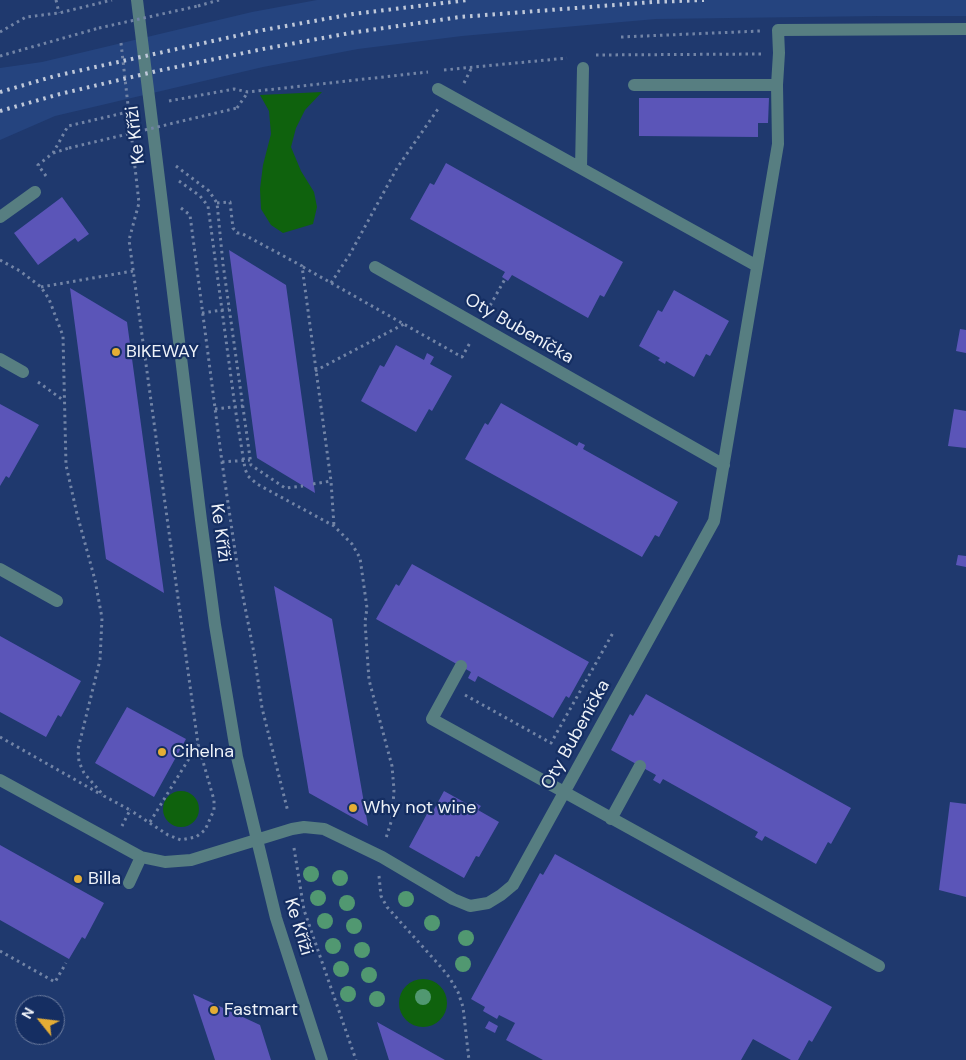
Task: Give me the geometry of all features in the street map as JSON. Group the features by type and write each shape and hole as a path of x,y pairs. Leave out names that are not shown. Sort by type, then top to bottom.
{"street":[{"name":"Ke Kříži","path":"137,0 215,624 237,757 276,918 322,1060"},
{"path":"778,30 966,29"},
{"name":"Oty Bubeníčka","path":"0,780 141,857 165,862 191,860 304,827 324,829 381,863 470,906 488,903 513,885 714,521 778,144 778,30"},
{"path":"582,168 583,68"},
{"path":"634,85 777,86"},
{"path":"444,92 757,266"},
{"path":"0,217 35,192"},
{"name":"Oty Bubeníčka","path":"374,267 724,465"},
{"path":"0,359 23,372"},
{"path":"0,569 57,601"},
{"path":"461,666 432,719 880,966"},
{"path":"611,819 640,766"},
{"path":"129,883 141,857"}],"path":[{"path":"56,0 59,13"},
{"path":"0,32 26,17 59,13 112,0"},
{"path":"0,56 99,28 219,0"},
{"path":"157,9 158,18"},
{"path":"118,19 120,28"},
{"path":"621,37 778,30"},
{"path":"0,737 130,810 168,835 181,840 196,838 205,830 214,810 214,800 198,744 129,240 139,203 120,37"},
{"path":"588,56 779,53"},
{"path":"169,101 234,89 248,92 568,58"},
{"path":"168,92 170,110"},
{"path":"35,192 49,180 38,165 53,153 237,108 248,92"},
{"path":"332,283 397,168 422,131 444,92"},
{"path":"53,153 68,126 128,112"},
{"path":"171,119 172,128"},
{"path":"176,172 176,165 209,191 216,202 251,465 285,488 303,486"},
{"path":"178,189 177,179 200,196 208,206 234,407 242,460 248,476 258,484 334,526 352,544 360,558 367,608 365,622 369,680 392,766 394,790 392,819 386,838"},
{"path":"216,202 230,202 233,228 237,233 241,233 302,266 331,481 334,526"},
{"path":"180,208 190,215 222,462 260,700 292,829 304,910 356,1060"},
{"path":"0,260 42,286 63,336 66,465 95,580 102,618 100,660 78,749 79,762 84,773 104,796"},
{"path":"42,286 133,271"},
{"path":"202,313 229,310"},
{"path":"315,371 404,324"},
{"path":"23,372 64,400"},
{"path":"215,409 243,406"},
{"path":"222,462 250,460"},
{"path":"313,484 331,481"},
{"path":"446,727 463,694 551,743 614,631"},
{"path":"150,822 198,744"},
{"path":"113,841 130,810"},
{"path":"381,863 382,896 387,907 445,972 458,992 463,1007 469,1060"},
{"path":"0,951 55,982 66,963"}],"shaded area":[{"path":"317,0 966,0 966,16 656,19 462,36 358,49 263,67 55,116 0,140 0,68 42,62 252,12"}],"green space":[{"path":"322,92 305,110 296,128 291,147 301,171 314,192 317,207 313,224 283,233 271,225 261,209 260,189 263,165 271,134 269,111 260,95"},
{"path":"181,791 188,792 194,796 198,802 198,816 194,822 188,826 181,827 174,826 168,822 164,816 163,809 164,802 168,796 174,792"},
{"path":"423,979 432,981 440,986 445,994 447,1003 445,1012 440,1020 432,1025 423,1027 414,1025 406,1020 401,1012 399,1003 401,994 406,986 414,981"}],"building":[{"path":"639,98 769,98 768,123 758,123 758,137 639,136"},
{"path":"446,163 623,262 604,297 600,295 588,318 512,275 508,281 502,277 505,272 410,219 430,183 434,185"},
{"path":"62,197 89,234 78,242 75,238 38,265 14,233"},
{"path":"229,250 286,285 315,493 257,458"},
{"path":"70,288 127,322 164,593 106,559"},
{"path":"674,290 729,321 710,356 706,354 694,377 666,361 665,364 658,360 660,358 639,346 658,310 662,312"},
{"path":"960,329 966,330 966,353 956,351"},
{"path":"396,345 424,360 427,353 434,357 430,364 452,376 432,411 429,409 416,432 361,401 380,365 384,367"},
{"path":"501,403 577,446 579,442 585,445 583,449 678,502 659,537 655,535 642,557 465,459 485,423 488,425"},
{"path":"0,404 39,425 9,478 6,476 0,486"},
{"path":"954,409 966,411 966,448 948,446"},
{"path":"958,555 966,556 966,567 956,565"},
{"path":"412,564 589,662 569,698 566,696 553,718 478,676 475,682 468,678 471,672 376,619 396,584 399,586"},
{"path":"274,586 332,619 368,826 309,793"},
{"path":"0,636 81,681 61,717 58,715 46,737 0,712"},
{"path":"646,694 851,808 831,844 828,842 816,864 765,836 762,841 755,837 758,832 663,779 660,784 653,780 656,775 611,750 630,714 633,716"},
{"path":"127,707 186,739 154,797 95,763"},
{"path":"444,791 471,806 474,802 481,806 478,810 499,822 479,857 476,856 464,878 409,847 428,812 432,813"},
{"path":"950,802 966,804 966,897 939,890"},
{"path":"0,845 104,903 85,939 82,937 69,959 0,920"},
{"path":"555,854 832,1007 812,1042 809,1040 798,1060 791,1060 753,1039 741,1060 543,1060 506,1040 515,1023 499,1015 497,1019 483,1011 485,1007 471,999 540,873 543,875"},
{"path":"193,994 260,1025 271,1060 215,1060"},
{"path":"489,1021 498,1026 495,1033 485,1028"},
{"path":"377,1022 445,1060 389,1060"}],"railway":[{"path":"0,92 55,76 258,31 353,14 468,0"},
{"path":"0,111 60,94 157,71 350,33 460,17 653,2 704,0"}],"place":[{"name":"BIKEWAY","path":"116,352"},
{"name":"Cihelna","path":"162,752"},
{"name":"Why not wine","path":"353,808"},
{"name":"Billa","path":"78,879"},
{"name":"Fastmart","path":"214,1010"}]}
